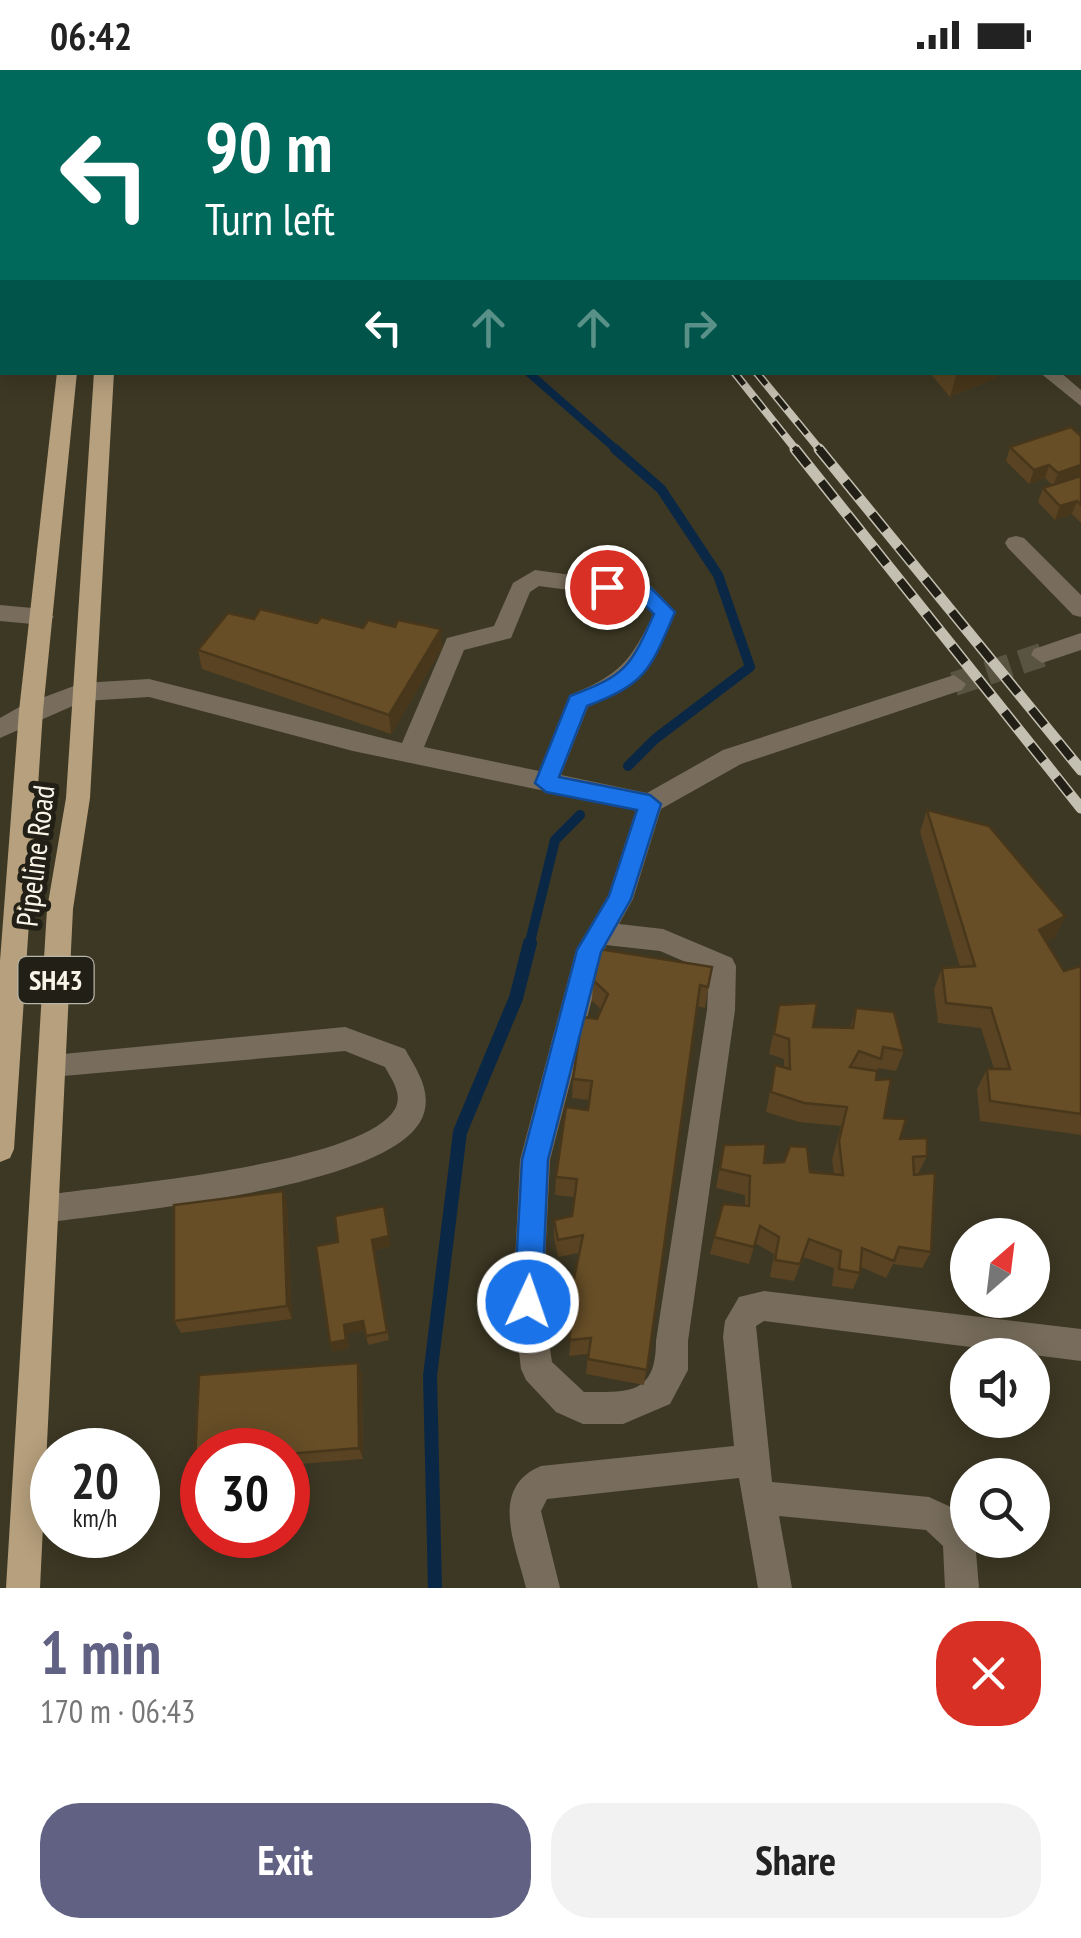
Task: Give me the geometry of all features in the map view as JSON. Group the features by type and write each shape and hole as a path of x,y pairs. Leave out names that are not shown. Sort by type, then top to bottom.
{"main road":[{"name":"Pipeline Road","path":"0,1149 31,711 68,375"},
{"name":"Pipeline Road","path":"23,1588 60,908 78,798 104,375"}],"street":[{"path":"1052,375 1081,400"},
{"path":"1016,544 1081,608"},
{"path":"408,754 422,728 445,642 503,632 521,588 535,578 643,592 665,612 644,659 622,685 578,701 546,783"},
{"path":"0,613 43,617"},
{"path":"1042,655 1081,641"},
{"path":"0,729 31,711 82,692 149,688 408,754 650,804 732,757 954,684"},
{"path":"599,933 662,940 723,966 721,1010 672,1341 672,1370 659,1393 624,1408 583,1408 554,1392 537,1369 528,1302 535,1160 584,967 599,933 620,899 650,804"},
{"path":"44,1209 300,1171 355,1152 392,1133 411,1110 412,1100 412,1089 395,1058 345,1038 52,1065"},
{"path":"774,1588 752,1460 739,1336 741,1321 750,1308 764,1306 1081,1345"},
{"path":"543,1588 524,1511 524,1498 530,1490 541,1484 752,1460"},
{"path":"759,1497 928,1514 950,1523 963,1560 962,1588"}],"building":[{"path":"1071,427 1081,436 1081,465 1058,473 1049,465 1034,470 1010,447"},
{"path":"1081,476 1081,505 1077,501 1060,506 1043,488"},
{"path":"260,609 317,623 321,617 363,628 368,620 395,627 398,620 441,629 389,715 198,650 228,613 254,619"},
{"path":"927,810 989,826 1065,916 1039,930 1064,971 1081,966 1081,1114 990,1101 987,1069 1010,1069 991,1008 946,1003 942,968 975,966"},
{"path":"599,949 712,967 708,987 700,985 647,1370 588,1359 591,1338 569,1340 573,1317 555,1313 560,1286 572,1288 583,1235 558,1240 554,1220 572,1216 577,1179 556,1177 566,1107 588,1110 592,1081 573,1079 582,1017 597,1019 608,994 593,980"},
{"path":"817,1003 813,1027 853,1028 856,1008 894,1012 904,1051 883,1047 881,1059 859,1051 850,1067 877,1071 876,1080 891,1079 884,1118 906,1119 900,1139 927,1138 927,1156 913,1157 914,1175 935,1173 931,1252 899,1247 894,1261 862,1248 860,1273 839,1269 841,1251 809,1239 800,1264 775,1260 779,1237 760,1226 754,1247 714,1237 723,1204 749,1206 750,1176 720,1169 724,1145 766,1144 764,1163 784,1162 790,1146 807,1147 810,1172 843,1175 839,1141 847,1107 804,1103 771,1092 775,1065 790,1069 789,1039 774,1034 779,1005"},
{"path":"283,1191 287,1306 174,1321 174,1205"},
{"path":"384,1206 389,1236 372,1240 387,1332 366,1336 363,1321 344,1325 346,1340 330,1343 316,1246 338,1242 335,1216"},
{"path":"358,1363 359,1448 310,1452 310,1428 197,1428 199,1375"}],"waterway":[{"path":"531,375 618,451"},
{"path":"615,449 661,489 718,575 750,667 655,739 628,766"},
{"path":"529,946 555,840 580,815"},
{"path":"435,1588 430,1376 460,1132 516,998 530,943"}],"tunnel":[{"path":"954,684 1042,655"}],"railway":[{"path":"736,375 797,451"},
{"path":"758,375 821,451"},
{"path":"795,449 1081,808"},
{"path":"819,449 1081,770"}],"route":[{"path":"528,1302 535,1160 589,950 620,899 650,804 546,783 578,701 622,685 644,659 665,612 643,592 607,587"}]}
